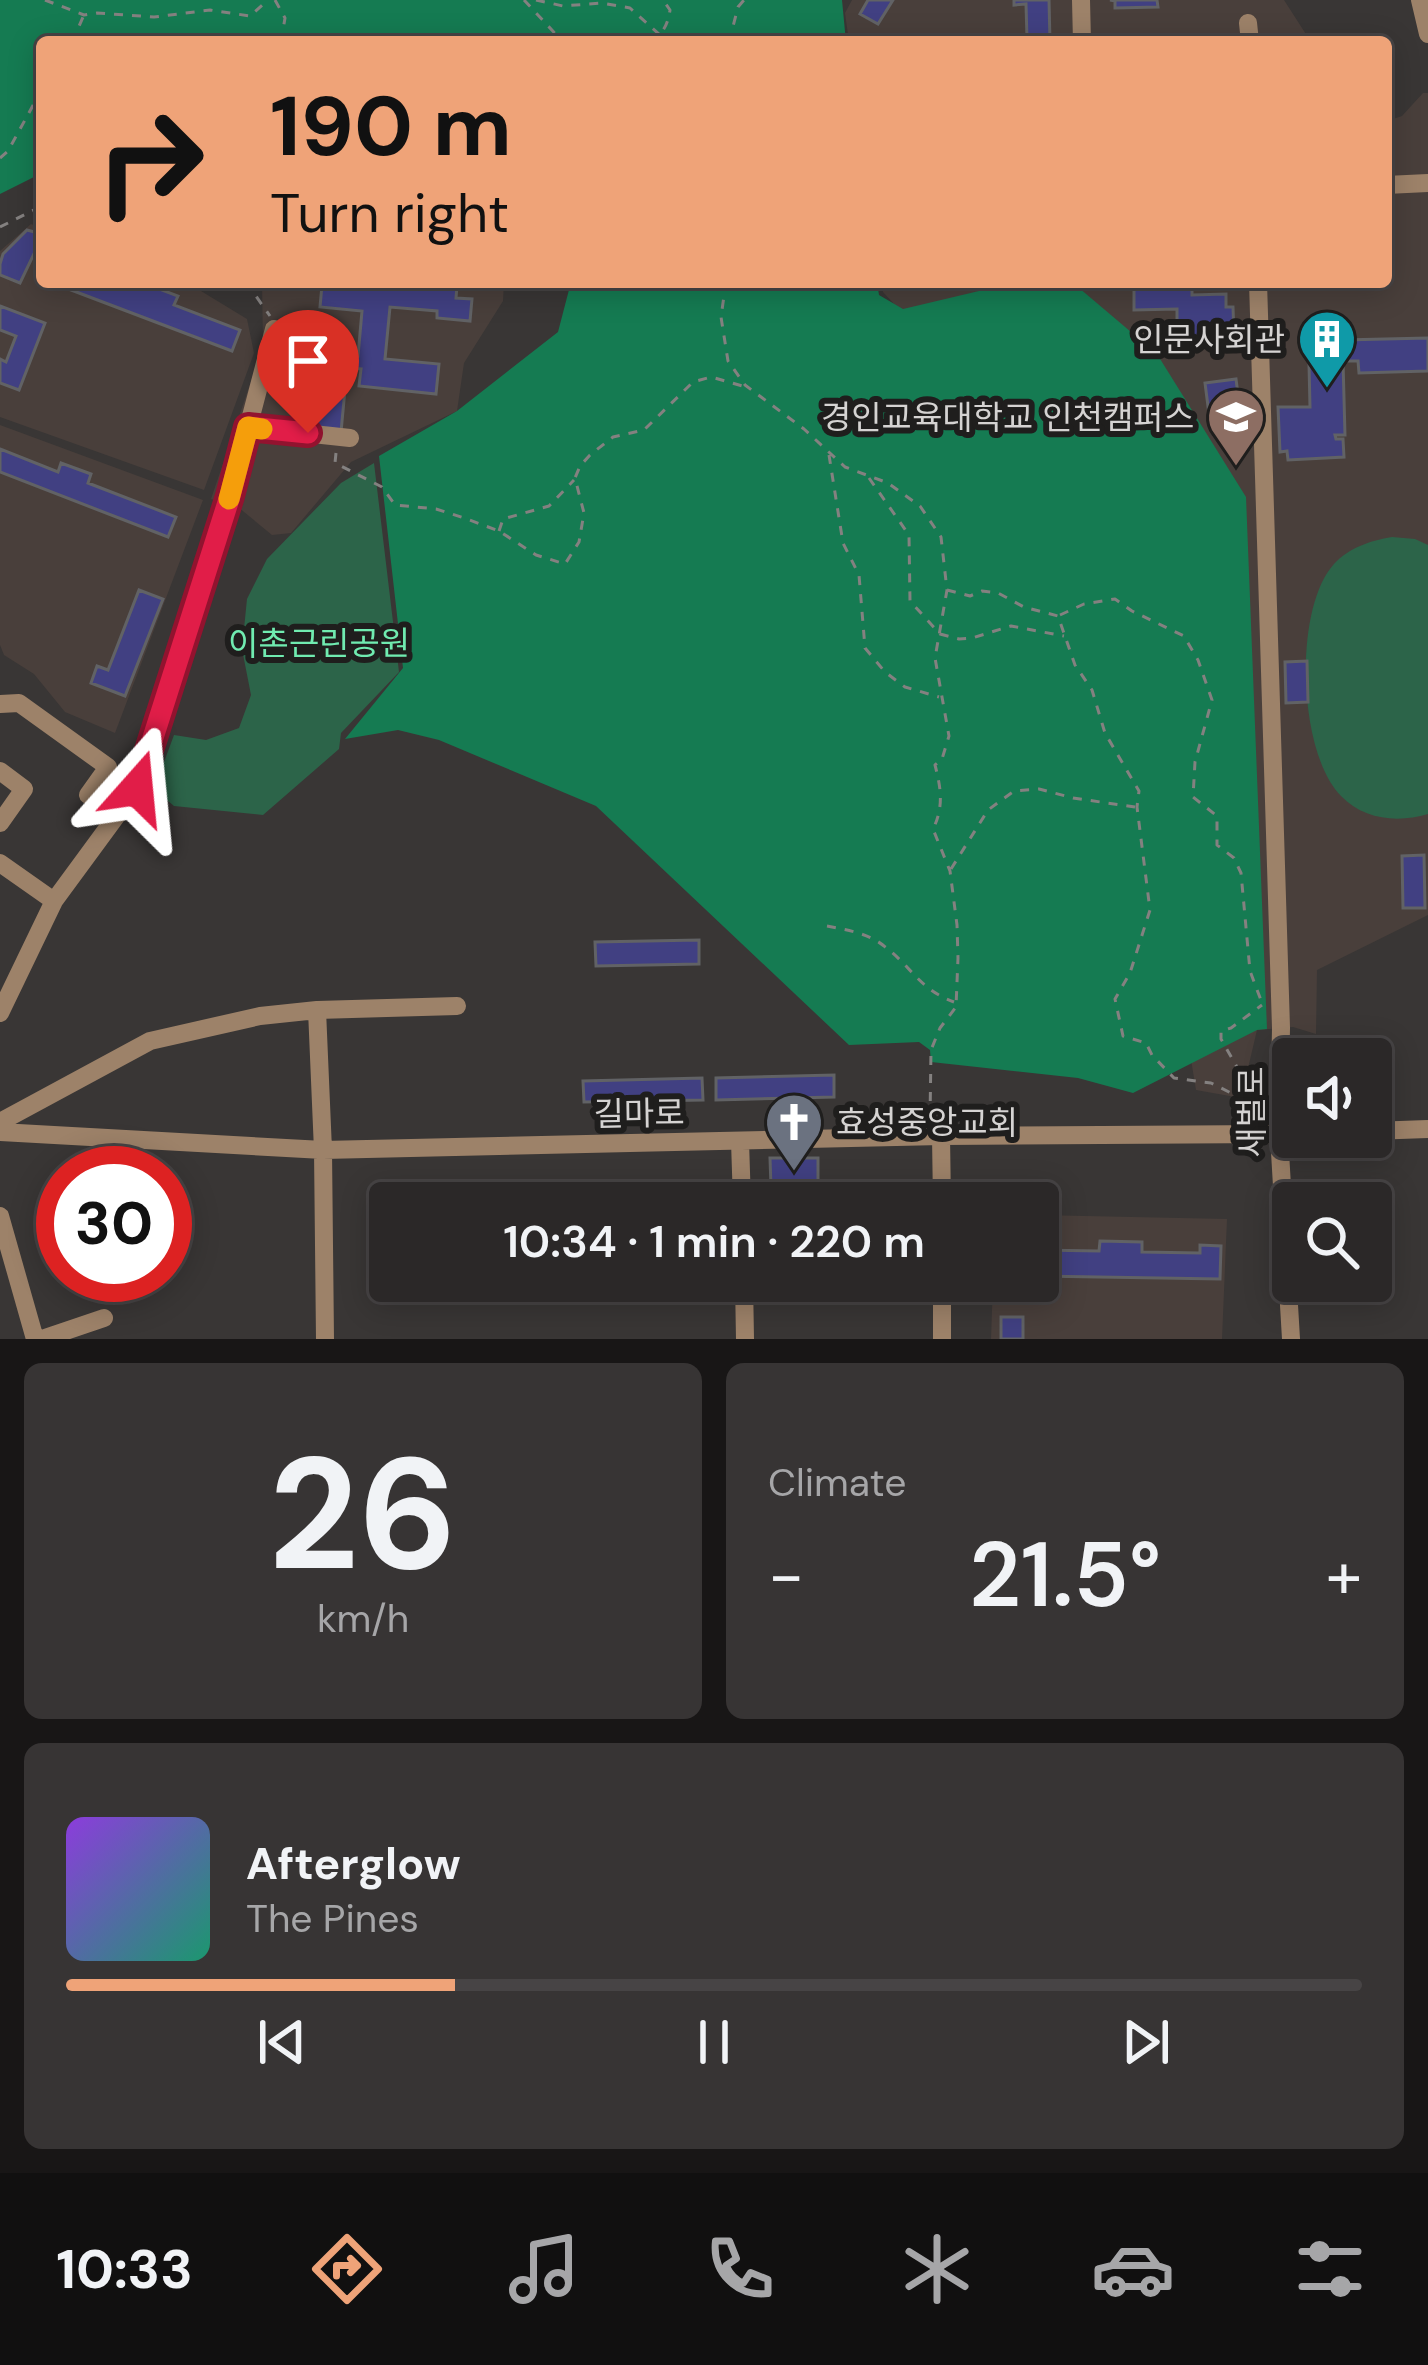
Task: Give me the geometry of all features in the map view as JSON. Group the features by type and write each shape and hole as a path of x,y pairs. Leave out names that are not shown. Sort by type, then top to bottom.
{"street":[{"path":"1081,0 1082,36"},
{"path":"1420,0 1428,34"},
{"path":"1392,185 1428,183"},
{"name":"새벌로","path":"1258,288 1281,1038"},
{"path":"1,1015 54,901 137,788 230,496 274,329"},
{"path":"248,427 345,437"},
{"path":"0,704 20,704 107,767 88,795"},
{"path":"0,771 24,789 0,823"},
{"path":"0,862 54,901"},
{"path":"0,1127 150,1041 260,1016 457,1006"},
{"path":"317,1010 325,1339"},
{"name":"길마로","path":"0,1127 323,1150 936,1136 1272,1134"},
{"path":"1392,1130 1428,1129"},
{"path":"936,1136 939,1182"},
{"path":"740,1141 741,1182"},
{"name":"새벌로","path":"1287,1158 1291,1339"},
{"path":"0,1216 5,1256 38,1339 104,1318"},
{"path":"744,1302 745,1339"},
{"path":"942,1302 942,1339"}],"path":[{"path":"45,0 84,15 154,17 210,10 250,16 271,0 285,18 282,36"},
{"path":"524,0 557,36"},
{"path":"536,0 563,6 603,2 630,8 660,35 670,10 663,0"},
{"path":"731,36 744,0"},
{"path":"75,36 84,15"},
{"path":"0,158 36,99"},
{"path":"0,227 36,209"},
{"path":"250,288 274,329"},
{"path":"725,288 721,317 728,362 748,387 845,467 888,483 920,506 941,537 946,590 935,658 949,736 935,765 942,790 933,829 950,871 957,925 956,1007 931,1050 936,1136"},
{"path":"499,531 503,518 549,506 590,455 613,437 644,430 693,382 711,377 748,387"},
{"path":"345,437 335,463 382,487 394,505 436,509 499,531 536,555 565,564 579,542 584,513 575,478"},
{"path":"829,453 843,543 860,575 865,648 904,687 942,698"},
{"path":"867,475 909,535 910,602 940,634 971,638 1011,626 1066,636"},
{"path":"946,590 970,596 982,591 998,593 1024,607 1058,616 1084,604 1115,599 1184,636 1198,660 1212,700 1195,762 1193,797 1216,816 1217,845 1234,858 1241,873 1250,971 1263,1004 1221,1031 1238,1067 1235,1135"},
{"path":"1058,616 1105,733 1139,790 1150,910 1130,973 1115,999 1123,1036 1146,1043 1174,1078 1210,1083 1234,1093"},
{"path":"950,871 988,811 1014,791 1039,789 1137,807"},
{"path":"827,926 882,944 934,994 956,1002"}],"shaded area":[{"path":"852,0 1284,0 1307,36 848,36 845,13"},
{"name":"경인교육대학교 인천캠퍼스","path":"1428,93 1428,915 1317,970 1316,1034 1293,1027 1257,1030 1241,1098 1196,1090 1172,943 1206,645 883,288 1392,288 1392,118 1402,116"},
{"path":"31,224 36,226 36,288 198,288 247,319 254,353 204,490 0,417 0,251"},
{"path":"262,288 504,288 503,301 464,363 457,411 351,462 291,533 272,535 238,507 211,499 263,346"},
{"path":"0,425 203,500 115,733 65,712 34,674 4,655 0,645"},
{"path":"1059,1215 1227,1219 1222,1339 991,1339 992,1302 1059,1302"}],"green space":[{"path":"0,0 842,0 845,36 36,36 36,176 0,194"},
{"path":"569,288 878,288 879,295 903,309 992,288 1079,288 1157,354 1246,497 1267,1029 1133,1093 1078,1078 931,1062 930,1050 919,1042 849,1045 596,806 439,740 398,730 345,739 403,668 379,456 457,411 558,332"},
{"name":"이촌근린공원","path":"374,463 399,672 341,733 339,749 263,815 174,806 154,789 174,735 206,740 239,728 251,695 242,649 247,599 267,559 341,483"},
{"path":"1392,537 1428,545 1428,814 1405,818 1371,815 1341,796 1316,748 1306,681 1312,613 1321,585 1347,553"}],"building":[{"path":"868,0 893,0 878,24 860,14"},
{"path":"1014,0 1049,0 1050,36 1027,36 1026,4 1014,5"},
{"path":"1110,0 1157,0 1158,7 1115,8 1115,1"},
{"path":"27,230 36,232 36,250 20,283 0,275 3,254"},
{"path":"66,288 157,288 178,296 174,305 240,330 232,351"},
{"path":"322,288 457,288 456,298 472,299 470,321 437,318 437,311 390,307 385,359 439,364 436,394 359,386 361,369 347,368 341,432 300,428 307,351 358,356 362,311 320,307"},
{"path":"1134,288 1192,288 1192,295 1226,294 1226,307 1233,307 1234,336 1177,337 1177,309 1134,310"},
{"path":"0,306 45,323 19,390 0,383 0,359 6,362 16,336 0,330"},
{"name":"인문사회관","path":"1428,338 1428,371 1359,373 1358,361 1343,361 1345,435 1335,435 1343,439 1344,457 1288,460 1287,451 1280,452 1278,407 1310,407 1312,344"},
{"path":"1236,379 1241,418 1210,422 1205,383"},
{"path":"0,449 58,472 61,463 91,474 88,483 176,517 168,537 0,472"},
{"path":"139,590 163,599 125,696 91,683 97,666 108,670"},
{"path":"1307,661 1308,702 1286,703 1285,662"},
{"path":"1424,855 1425,908 1403,908 1402,856"},
{"path":"699,940 699,964 596,966 595,942"},
{"path":"834,1075 834,1097 716,1100 716,1078"},
{"path":"702,1078 703,1100 584,1102 583,1081"},
{"name":"효성중앙교회","path":"770,1158 818,1158 818,1182 771,1182"},
{"path":"1100,1241 1142,1242 1142,1252 1200,1253 1200,1245 1221,1246 1220,1279 1059,1276 1059,1250 1099,1251"},
{"path":"1001,1317 1023,1317 1023,1339 1001,1339"}],"slow traffic":[{"path":"229,499 248,427 262,429"}],"place":[{"name":"인문사회관","path":"1327,390"},
{"name":"경인교육대학교 인천캠퍼스","path":"1236,468"},
{"name":"효성중앙교회","path":"794,1173"}],"route":[{"path":"137,788 248,427 308,433"}]}
